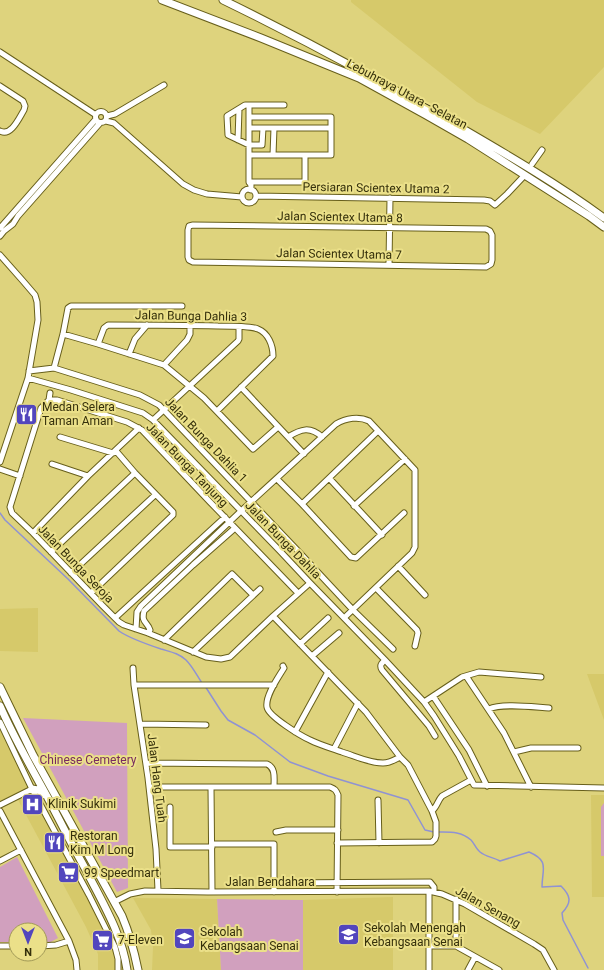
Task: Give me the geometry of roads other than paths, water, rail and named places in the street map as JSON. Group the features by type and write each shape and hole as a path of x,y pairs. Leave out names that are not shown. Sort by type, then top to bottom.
{"highway":[{"name":"Lebuhraya Utara–Selatan","path":"162,0 359,78 468,140 590,216 604,227"},
{"name":"Lebuhraya Utara–Selatan","path":"223,0 389,86 537,173 604,218"},
{"path":"0,687 33,755 114,902 130,935 138,970"},
{"path":"0,706 25,759 48,798 112,920 125,956 127,970"},
{"path":"32,789 38,790 48,798"}],"street":[{"path":"0,52 101,119 114,123 183,184 194,190 207,194 242,197 246,202 250,203 256,196 255,192 248,190"},
{"path":"0,228 2,220 101,119 115,114 164,85"},
{"path":"0,86 23,101 24,104 24,110 11,130 6,133 0,131"},
{"path":"263,128 262,145 249,144 228,135 228,116 245,105 284,105"},
{"path":"242,197 243,193 248,190 251,185 249,182 249,105"},
{"path":"238,140 239,109"},
{"path":"249,117 331,117 331,155 249,155"},
{"path":"0,236 13,224 18,216 101,119"},
{"path":"249,128 331,128"},
{"path":"273,155 274,128"},
{"path":"532,164 542,150"},
{"path":"249,182 305,182 305,155"},
{"name":"Persiaran Scientex Utama 2","path":"256,196 484,200 490,201 495,205 523,177"},
{"path":"389,265 390,198"},
{"path":"2,220 12,221 18,216"},
{"name":"Jalan Scientex Utama 8","path":"193,262 189,260 188,257 188,230 189,226 192,225 486,229 490,231 492,235 492,260 491,264 486,267"},
{"path":"0,255 35,295 38,320 28,378 0,462"},
{"name":"Jalan Scientex Utama 7","path":"193,262 486,267"},
{"path":"54,368 68,308 71,306 182,306"},
{"path":"129,354 135,339 147,324"},
{"name":"Jalan Bunga Dahlia 3","path":"98,344 104,328 108,325 147,324 253,327 263,332 270,340 273,348 273,356 217,411"},
{"path":"164,365 189,337 190,326"},
{"path":"153,420 238,341 239,327"},
{"path":"63,334 164,365 204,398 253,449 278,427"},
{"name":"Jalan Bunga Dahlia 1","path":"29,371 54,368 140,395 154,401 164,409 352,610 393,649"},
{"name":"Jalan Bunga Dahlia","path":"28,378 144,413 153,420 424,702 459,756 472,782"},
{"path":"241,387 304,454"},
{"path":"49,400 50,393"},
{"name":"Jalan Bunga Seroja","path":"49,400 41,408 10,510 119,622 206,657 221,659 230,657 273,616"},
{"name":"Jalan Bunga Tanjung","path":"49,400 57,400 127,422 142,430 298,593"},
{"path":"136,629 137,612 141,606 276,478 342,420 366,420 369,421 415,470 415,547 412,553 344,618"},
{"path":"33,533 88,476 139,428"},
{"path":"288,438 294,434 306,430 313,431 322,437"},
{"path":"302,504 378,431"},
{"path":"60,437 114,452 173,512 171,518 91,593"},
{"path":"354,506 405,460"},
{"path":"52,464 88,476"},
{"path":"0,469 20,476"},
{"path":"51,552 135,473"},
{"path":"276,478 351,557 356,558 404,513"},
{"path":"329,478 382,535"},
{"path":"71,573 155,495"},
{"path":"115,618 224,517"},
{"path":"148,633 150,630 149,627 143,621 144,611 235,528"},
{"path":"398,566 425,595"},
{"path":"164,640 232,574 253,595"},
{"path":"310,583 273,616 358,703 400,757 408,765 432,811 436,822 436,836 433,842 338,843"},
{"path":"376,588 417,630 418,633 415,646"},
{"path":"193,652 260,589"},
{"path":"300,644 328,618"},
{"path":"312,656 339,633"},
{"path":"385,660 380,667 429,726 435,736"},
{"path":"283,666 284,668 267,700 266,707 273,716 295,732 312,741 369,761 382,763 392,762 400,757"},
{"name":"Jalan Hang Tuah","path":"133,668 156,849 158,890"},
{"path":"295,732 328,672"},
{"path":"424,702 462,677 479,672 541,676"},
{"path":"466,676 504,733 532,787"},
{"path":"134,685 274,685"},
{"path":"433,696 469,750 487,786"},
{"path":"334,749 358,703"},
{"path":"489,709 502,706 549,708"},
{"path":"0,722 32,789 115,947 118,959 118,970"},
{"path":"141,724 206,725"},
{"path":"514,752 531,748 578,748"},
{"path":"146,763 267,764 274,770 274,787"},
{"path":"432,811 442,796 472,782 475,786 604,788"},
{"path":"148,787 330,787 336,790 338,794 337,892"},
{"path":"211,787 212,892"},
{"path":"0,805 32,789"},
{"path":"378,800 379,843"},
{"path":"170,807 170,847 274,844 274,892"},
{"path":"1,813 69,941 76,960 77,970"},
{"path":"276,832 286,830 338,830"},
{"path":"0,861 21,850"},
{"path":"274,883 430,882 434,887 432,892 429,970"},
{"name":"Jalan Bendahara","path":"114,902 133,893 158,890 212,892 432,892"},
{"name":"Jalan Senang","path":"432,892 456,899 543,950 554,970"},
{"path":"456,899 456,946"},
{"path":"48,946 69,941"},
{"path":"429,946 456,946 499,970"},
{"path":"468,970 476,957"}],"waterway":[{"path":"0,513 5,520 68,579 119,631 139,641 180,656 186,660 202,683"},
{"path":"205,686 228,720 255,735 290,762 328,776 408,800 425,830 434,832"},
{"path":"438,832 463,835 471,840 482,854 500,861 529,852 536,855 542,862 543,866 542,887 561,886 567,893 569,902 562,913 563,920 588,968"}],"place":[{"name":"Medan Selera Taman Aman","path":"27,414"},
{"name":"Klinik Sukimi","path":"32,804"},
{"name":"Restoran Kim M Long","path":"54,843"},
{"name":"99 Speedmart","path":"68,873"},
{"name":"Sekolah Menengah Kebangsaan Senai","path":"348,935"},
{"name":"Sekolah Kebangsaan Senai","path":"185,939"},
{"name":"7-Eleven","path":"103,940"}],"park label":[{"name":"Chinese Cemetery","path":"88,760"}]}
